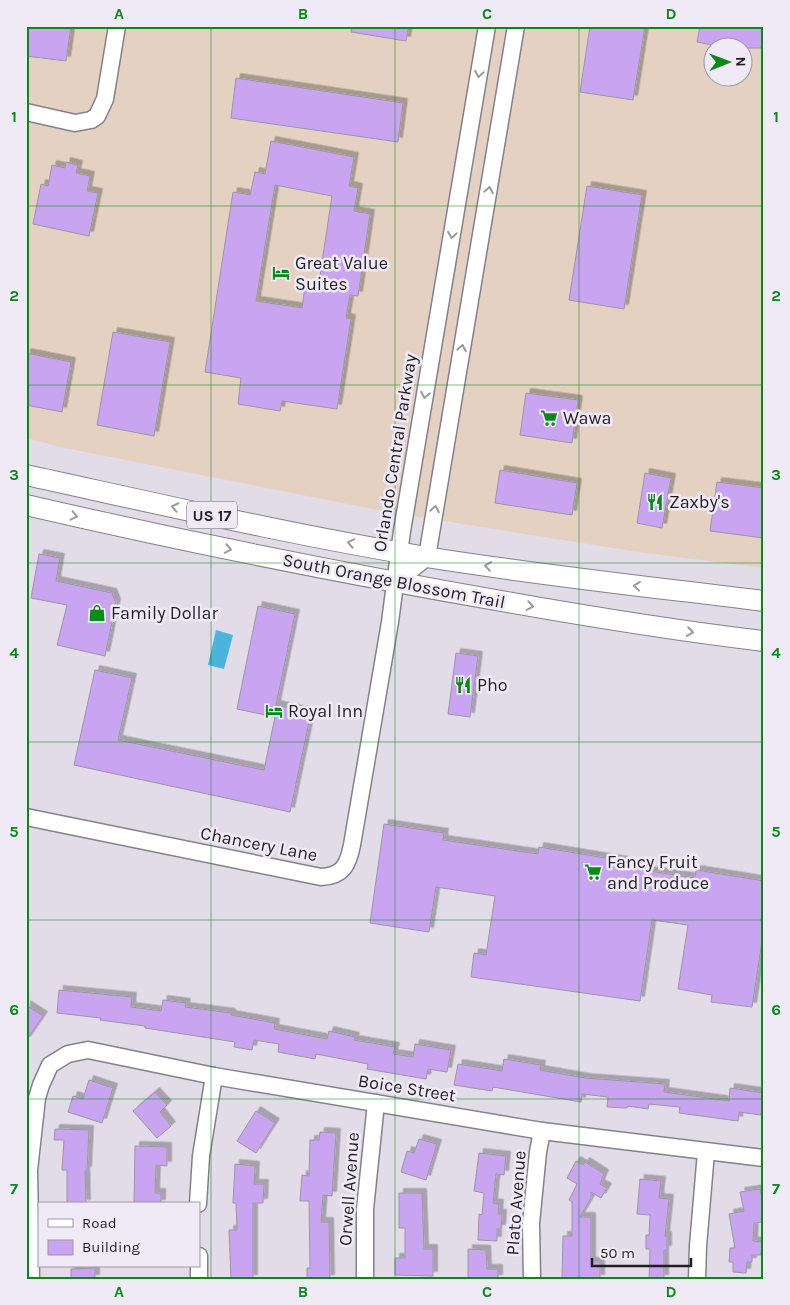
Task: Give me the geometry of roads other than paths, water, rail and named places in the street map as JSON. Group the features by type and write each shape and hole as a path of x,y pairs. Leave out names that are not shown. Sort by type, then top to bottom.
{"main road":[{"name":"South Orange Blossom Trail","path":"26,475 264,526 427,557 586,580 764,601"},
{"name":"South Orange Blossom Trail","path":"26,506 146,533 395,583 637,625 764,641"}],"street":[{"path":"26,112 75,123 91,120 96,116 104,99 117,26"},
{"name":"Orlando Central Parkway","path":"395,583 487,26"},
{"path":"427,557 516,26"},
{"name":"Orlando Central Parkway","path":"395,583 427,557"},
{"name":"Chancery Lane","path":"26,817 320,877 337,874 344,868 352,845 395,583"},
{"name":"Boice Street","path":"31,1279 29,1170 37,1098 50,1065 68,1054 88,1050 214,1076 542,1131 764,1158"},
{"path":"198,1202 201,1156 214,1076"},
{"name":"Orwell Avenue","path":"364,1279 365,1209 376,1103"},
{"name":"Plato Avenue","path":"532,1279 531,1223 542,1131"},
{"path":"697,1279 706,1152"}],"water":[{"path":"216,630 233,635 224,669 208,665"}],"place":[{"name":"Great Value Suites","path":"281,273"},
{"name":"Wawa","path":"549,418"},
{"name":"Zaxby's","path":"655,502"},
{"name":"Family Dollar","path":"97,613"},
{"name":"Pho","path":"463,685"},
{"name":"Royal Inn","path":"274,711"},
{"name":"Fancy Fruit and Produce","path":"593,872"}]}
